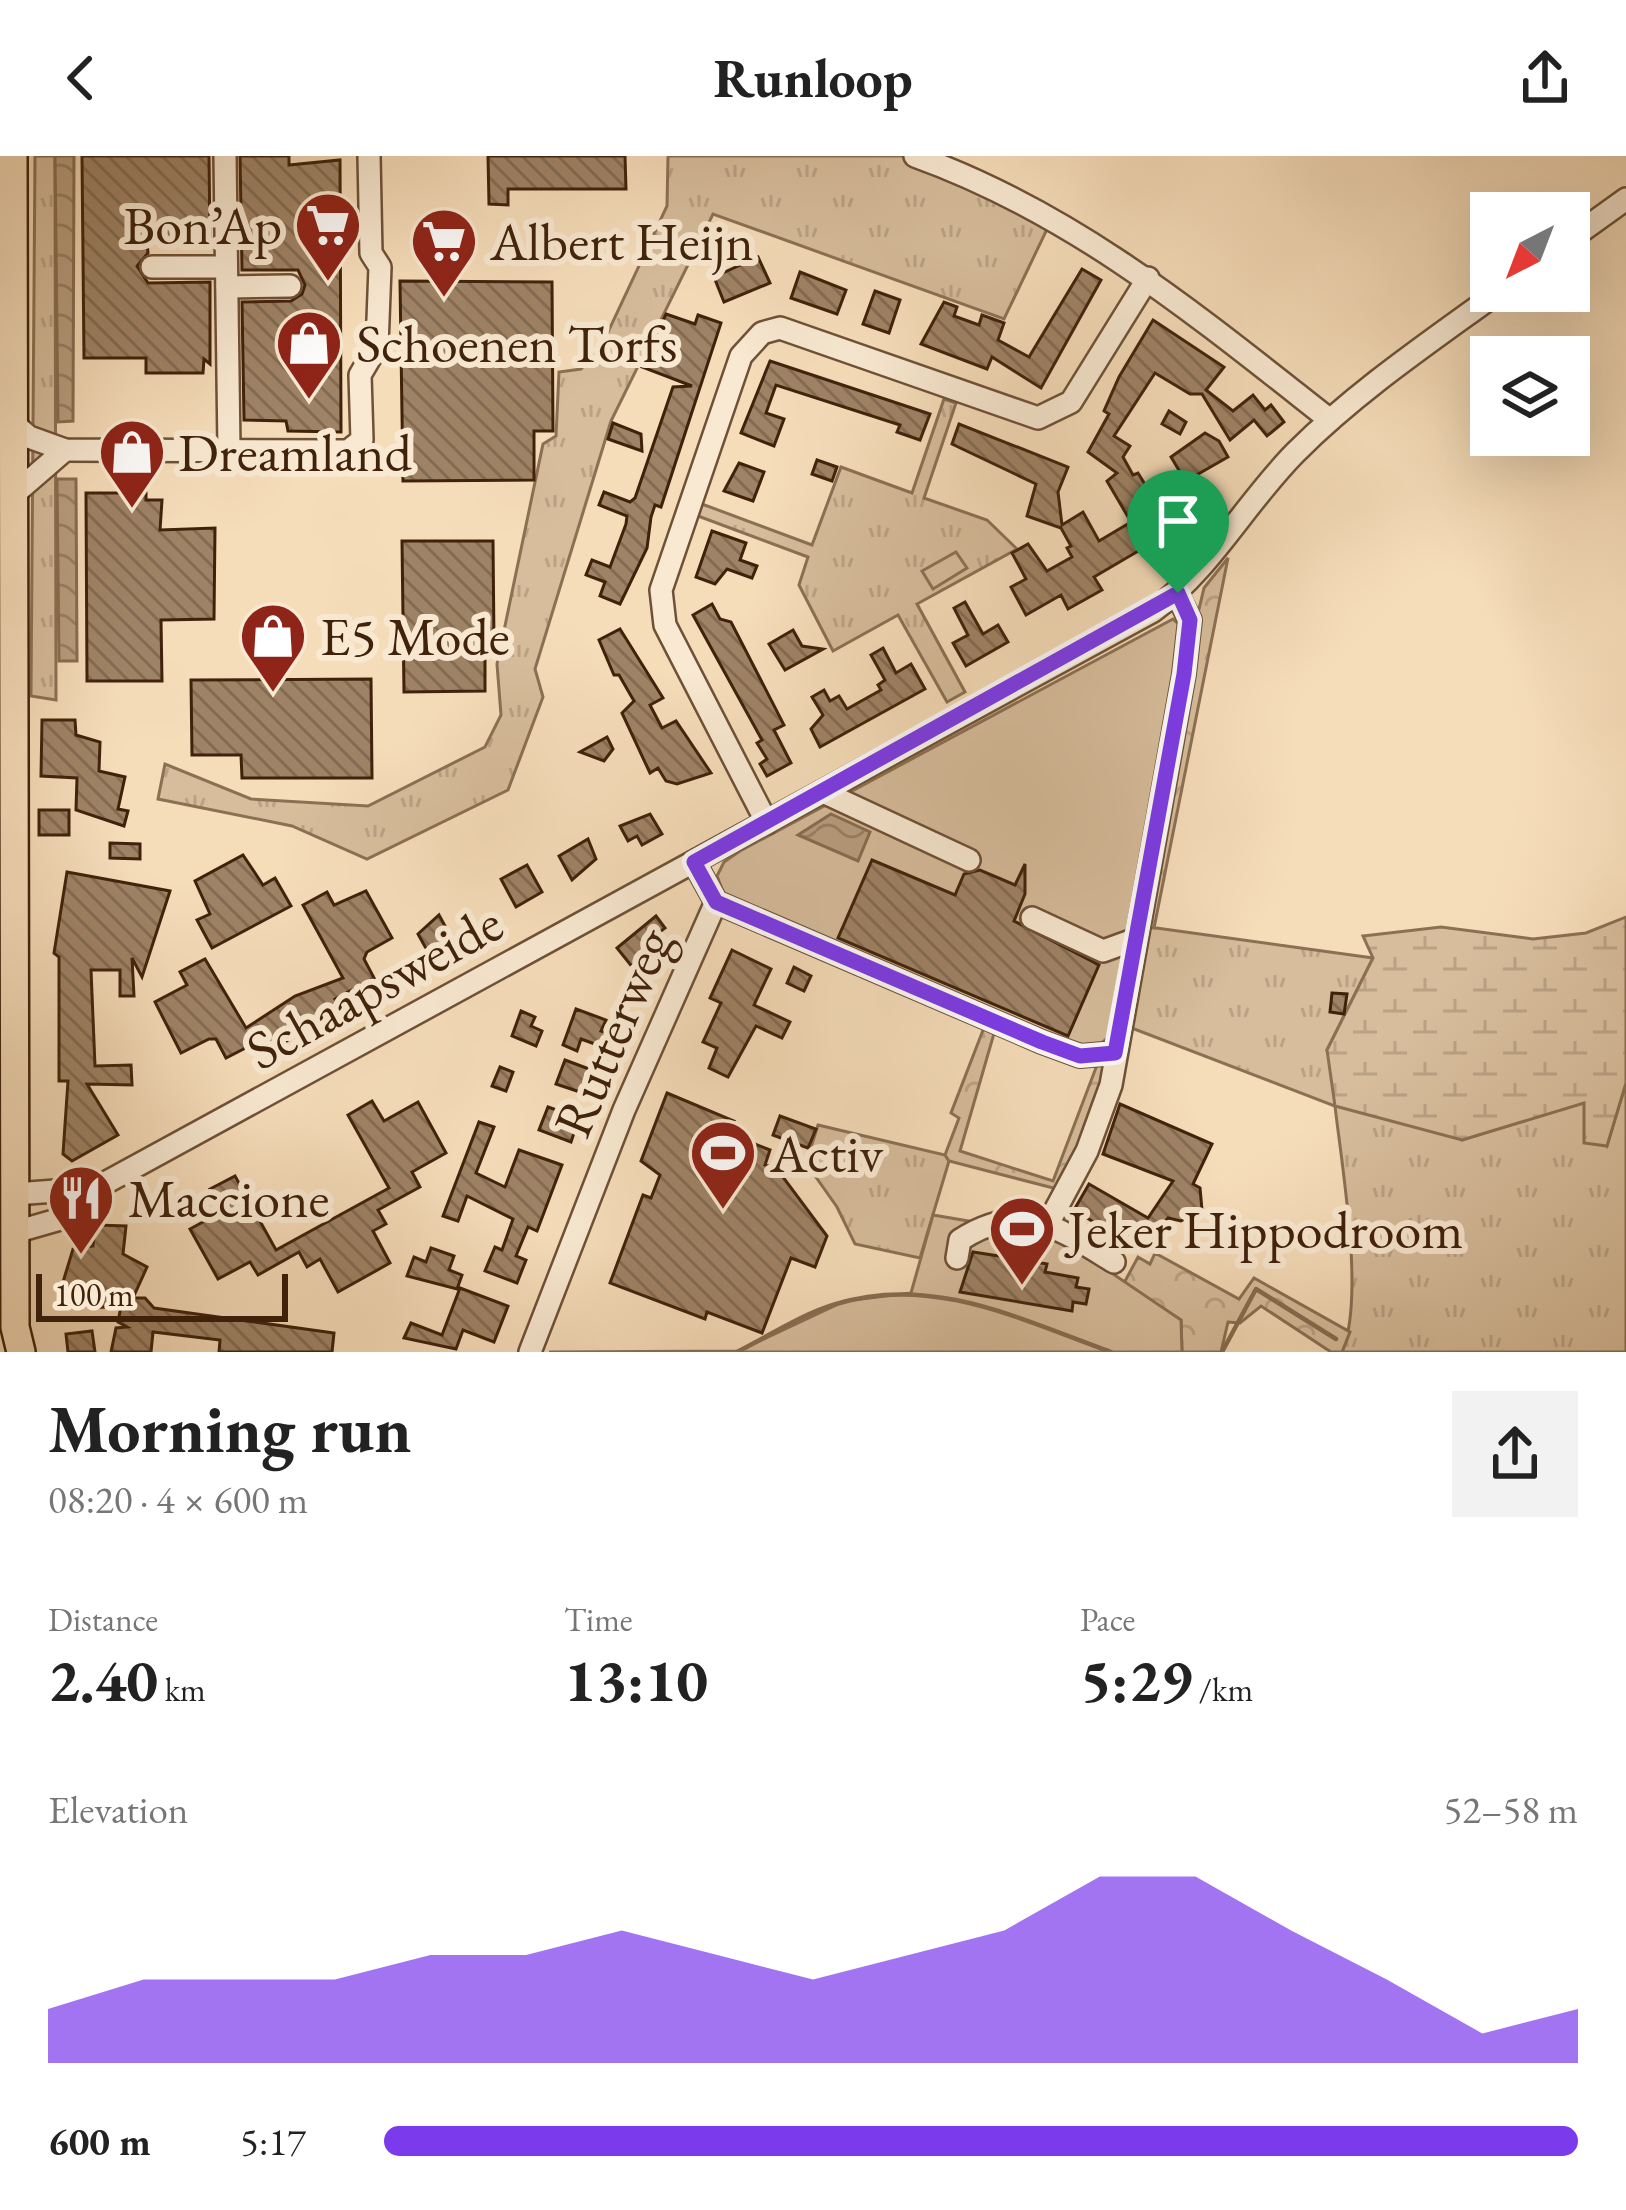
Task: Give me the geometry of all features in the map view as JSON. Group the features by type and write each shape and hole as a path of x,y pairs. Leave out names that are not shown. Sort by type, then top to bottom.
{"main road":[{"path":"13,156 14,424 8,537 14,1344"}],"street":[{"path":"225,156 229,449"},
{"path":"14,424 29,437 65,451 348,451 362,440 360,375 377,346 380,267 371,253 370,156"},
{"path":"915,156 971,176 1119,258 1330,420"},
{"path":"1590,226 1626,199"},
{"path":"152,267 290,286"},
{"path":"767,823 665,625 661,590 740,356 762,333 780,328 1039,418 1071,402 1148,278"},
{"name":"Rutterweg","path":"530,1352 624,1111 716,902 694,862 1178,593 1293,455 1330,420 1472,312"},
{"path":"13,495 65,451"},
{"path":"1049,1222 1087,1151 1111,1085 1186,656 1190,620 1178,593"},
{"path":"823,792 969,860"},
{"name":"Schaapsweide","path":"15,1232 57,1220 96,1188 694,862"},
{"path":"716,902 1042,1042 1080,1056 1115,1053"},
{"path":"1032,918 1103,951 1136,939"},
{"name":"Schaapsweide","path":"15,1194 96,1188"},
{"path":"958,1258 961,1240 991,1220 1049,1222 1114,1262"}],"green space":[{"path":"35,156 55,156 56,700 31,696"},
{"path":"668,156 904,156 976,182 1050,223 1004,319 713,214 611,421 535,669 543,697 508,790 367,859 292,826 158,799 165,764 251,799 368,806 485,747 501,715 497,664 543,444 556,436 559,372 581,369 602,345 667,206"},
{"path":"944,399 956,403 924,498 987,520 1017,549 917,604 965,692 947,702 898,615 833,651 799,585 808,557 698,516 702,504 812,545 841,467 912,493"},
{"path":"956,552 967,568 933,589 922,571"},
{"path":"1228,558 1154,928 1143,926 1196,622 1204,588"},
{"path":"1173,619 1181,626 1117,1030 1091,1052 728,904 717,876 724,862 740,851"},
{"path":"1626,917 1626,1083 1607,1146 1584,1143 1584,1103 1462,1140 1335,1106 1327,1050 1373,958 1363,936 1441,927 1533,939 1586,933"},
{"path":"1142,926 1373,958 1327,1050 1462,1140 1585,1102 1607,1145 1626,1083 1626,1352 1342,1352 1349,1328 1352,1267 1335,1106 1129,1027"},
{"path":"985,1025 995,1030 960,1151 1053,1181 1097,1065 1107,1066 1091,1120 1057,1189 949,1161 945,1155 959,1118 951,1113"},
{"path":"818,1125 945,1155 949,1161 920,1258 855,1244 837,1207 806,1163"},
{"name":"Jeker Hippodroom","path":"933,1215 1057,1236 1181,1320 1182,1352 549,1352 738,1351 845,1301 911,1293"},
{"path":"1155,1253 1239,1299 1254,1278 1350,1332 1342,1352 1331,1352 1261,1306 1240,1323 1228,1322 1221,1352 1182,1352 1181,1320 1124,1283 1138,1257 1150,1264"}],"water":[{"path":"55,156 74,156 73,421 58,422"},
{"path":"57,479 76,479 77,661 59,661"},
{"path":"831,814 870,832 858,861 798,835"}],"building":[{"path":"82,156 209,156 210,241 147,241 148,253 137,266 148,283 210,282 210,364 204,359 203,373 146,373 146,358 84,358"},
{"path":"240,156 289,156 289,165 340,160 341,432 288,431 286,421 244,420 242,302 291,301 302,294 305,285 298,270 242,270"},
{"path":"488,156 625,156 626,189 508,189 508,205 489,204"},
{"path":"758,257 770,283 724,302 714,277"},
{"path":"1082,269 1101,280 1041,388 992,357 987,369 921,344 944,302 957,307 954,316 979,325 982,315 1004,323 998,340 1029,357"},
{"path":"800,272 846,290 837,314 791,298"},
{"path":"400,281 552,282 553,431 534,431 534,480 403,481"},
{"path":"875,291 900,300 889,333 863,324"},
{"path":"666,314 695,324 698,315 721,323 661,507 655,505 651,517 647,548 620,604 600,596 605,582 586,575 592,560 610,567 626,524 627,516 599,505 604,492 630,502 635,498 673,387 692,386 642,367"},
{"path":"1153,320 1224,367 1206,390 1233,411 1253,395 1265,410 1271,405 1284,422 1267,436 1254,420 1230,440 1202,394 1190,394 1155,373 1114,436 1130,446 1123,457 1133,475 1138,473 1151,494 1183,477 1171,457 1205,433 1219,441 1228,457 1193,477 1201,490 1145,529 1152,543 1094,577 1102,590 1068,609 1061,595 1026,615 1011,587 1026,579 1012,553 1028,544 1047,571 1072,557 1067,548 1071,546 1061,528 1027,516 1036,484 952,444 959,424 1068,467 1058,492 1062,525 1083,512 1099,541 1131,522 1107,481 1117,473 1088,452 1109,414 1104,411 1119,377"},
{"path":"770,361 930,414 920,440 897,432 900,425 776,385 766,413 784,419 774,446 741,433"},
{"path":"1169,411 1186,422 1180,434 1162,424"},
{"path":"613,423 641,434 642,451 608,439"},
{"path":"817,460 837,467 832,481 812,474"},
{"path":"739,463 764,472 753,501 724,491"},
{"path":"86,493 146,493 146,500 162,500 160,530 215,528 214,619 161,620 162,681 87,681"},
{"path":"712,531 746,543 740,560 757,566 752,578 727,569 715,584 696,577"},
{"path":"402,541 493,541 494,642 485,642 485,691 404,692"},
{"path":"965,602 983,634 998,625 1008,642 966,666 953,643 968,635 954,608"},
{"path":"712,604 720,619 731,622 784,725 774,730 791,763 767,776 760,764 767,759 757,743 762,740 693,615"},
{"path":"620,629 663,698 650,705 662,728 676,721 711,773 677,784 666,781 658,768 650,773 622,713 634,701 619,675 614,675 599,640"},
{"path":"793,630 802,646 823,649 785,670 769,644"},
{"path":"883,648 896,673 911,664 925,689 820,747 811,729 823,715 812,697 824,690 830,701 839,696 847,709 881,690 878,685 885,680 871,655"},
{"path":"371,679 372,778 242,778 241,755 192,755 191,680"},
{"path":"42,720 75,720 76,735 100,742 99,771 125,777 118,809 128,811 124,826 76,810 77,778 41,776"},
{"path":"607,737 613,749 604,761 580,752"},
{"path":"39,810 69,810 69,835 39,835"},
{"path":"650,814 662,834 642,845 637,836 628,841 620,826"},
{"path":"588,839 596,859 572,880 559,856"},
{"path":"110,843 140,844 140,859 110,858"},
{"path":"243,855 263,885 275,878 291,906 212,948 197,920 210,914 195,881"},
{"path":"872,860 955,895 964,874 980,870 1015,885 1025,864 1025,894 1014,921 1099,965 1068,1036 838,938"},
{"path":"527,865 542,892 516,907 501,879"},
{"path":"67,872 170,891 142,977 132,958 134,996 120,996 120,970 91,970 95,1066 131,1065 132,1085 87,1084 118,1135 72,1161 63,1154 68,1081 59,1081 59,957 54,953"},
{"path":"366,891 392,938 367,952 364,959 374,978 335,999 342,1011 272,1049 265,1038 226,1058 216,1039 209,1039 181,1053 155,1002 187,985 180,972 205,959 246,1028 295,996 343,978 303,905 327,892 334,905"},
{"path":"439,915 457,948 433,961 418,934"},
{"path":"656,916 665,928 657,934 664,944 634,969 617,948"},
{"path":"732,950 771,969 754,1005 790,1022 782,1038 756,1026 728,1077 709,1068 717,1048 703,1042 721,1003 710,998"},
{"path":"794,967 811,976 804,991 787,983"},
{"path":"1332,993 1347,994 1344,1014 1330,1012"},
{"path":"576,1009 606,1020 601,1031 611,1034 606,1048 581,1039 577,1051 563,1045"},
{"path":"521,1011 535,1017 531,1026 542,1031 536,1046 512,1036"},
{"path":"565,1060 597,1072 589,1095 556,1084"},
{"path":"500,1067 513,1072 506,1091 492,1086"},
{"name":"Activ","path":"667,1093 734,1121 729,1134 770,1150 765,1165 777,1169 827,1236 815,1267 791,1258 762,1333 707,1312 705,1319 610,1283 643,1195 651,1198 660,1175 641,1161"},
{"path":"372,1101 384,1121 418,1102 446,1153 412,1172 420,1187 378,1210 386,1224 373,1231 390,1263 338,1292 320,1259 307,1267 299,1252 258,1275 250,1262 218,1279 190,1229 223,1211 210,1189 235,1176 276,1250 389,1188 348,1115"},
{"path":"1120,1104 1212,1144 1193,1184 1200,1188 1202,1210 1181,1221 1168,1218 1151,1242 1144,1237 1136,1248 1074,1210 1089,1184 1148,1218 1173,1181 1103,1154"},
{"path":"548,1107 579,1118 571,1142 539,1130"},
{"path":"780,1116 816,1129 808,1148 773,1135"},
{"path":"479,1122 494,1127 476,1173 505,1187 519,1150 562,1165 537,1231 528,1227 516,1256 526,1260 517,1283 485,1271 495,1247 502,1250 513,1219 467,1196 458,1221 443,1216"},
{"path":"95,1225 126,1226 123,1254 147,1267 133,1298 145,1298 154,1308 334,1333 332,1352 219,1352 220,1340 153,1332 151,1352 111,1352 116,1328 127,1327 118,1322 121,1306 92,1308 60,1292 73,1249 93,1246"},
{"path":"431,1248 454,1256 449,1270 462,1275 457,1289 407,1276 414,1257 426,1262"},
{"path":"1006,1250 1019,1252 1017,1259 1047,1264 1045,1272 1078,1278 1076,1287 1089,1289 1086,1304 1073,1302 1072,1311 960,1292 973,1252 1005,1257"},
{"path":"460,1288 508,1306 494,1342 463,1330 456,1349 404,1338 411,1323 442,1335"},
{"path":"92,1331 95,1352 68,1352 66,1334"}],"waterway":[{"path":"1222,1352 1256,1289 1336,1339"},
{"path":"737,1352 823,1308 872,1296 907,1294 976,1305 1111,1352"}],"place":[{"name":"Bon’Ap","path":"328,284"},
{"name":"Albert Heijn","path":"444,300"},
{"name":"Schoenen Torfs","path":"309,402"},
{"name":"Dreamland","path":"132,511"},
{"name":"E5 Mode","path":"273,695"},
{"name":"Activ","path":"723,1212"},
{"name":"Maccione","path":"81,1257"},
{"name":"Jeker Hippodroom","path":"1022,1288"}],"route":[{"path":"1178,593 1190,620 1184,674 1115,1053 1080,1056 1042,1042 716,902 694,862 1178,593"}]}
